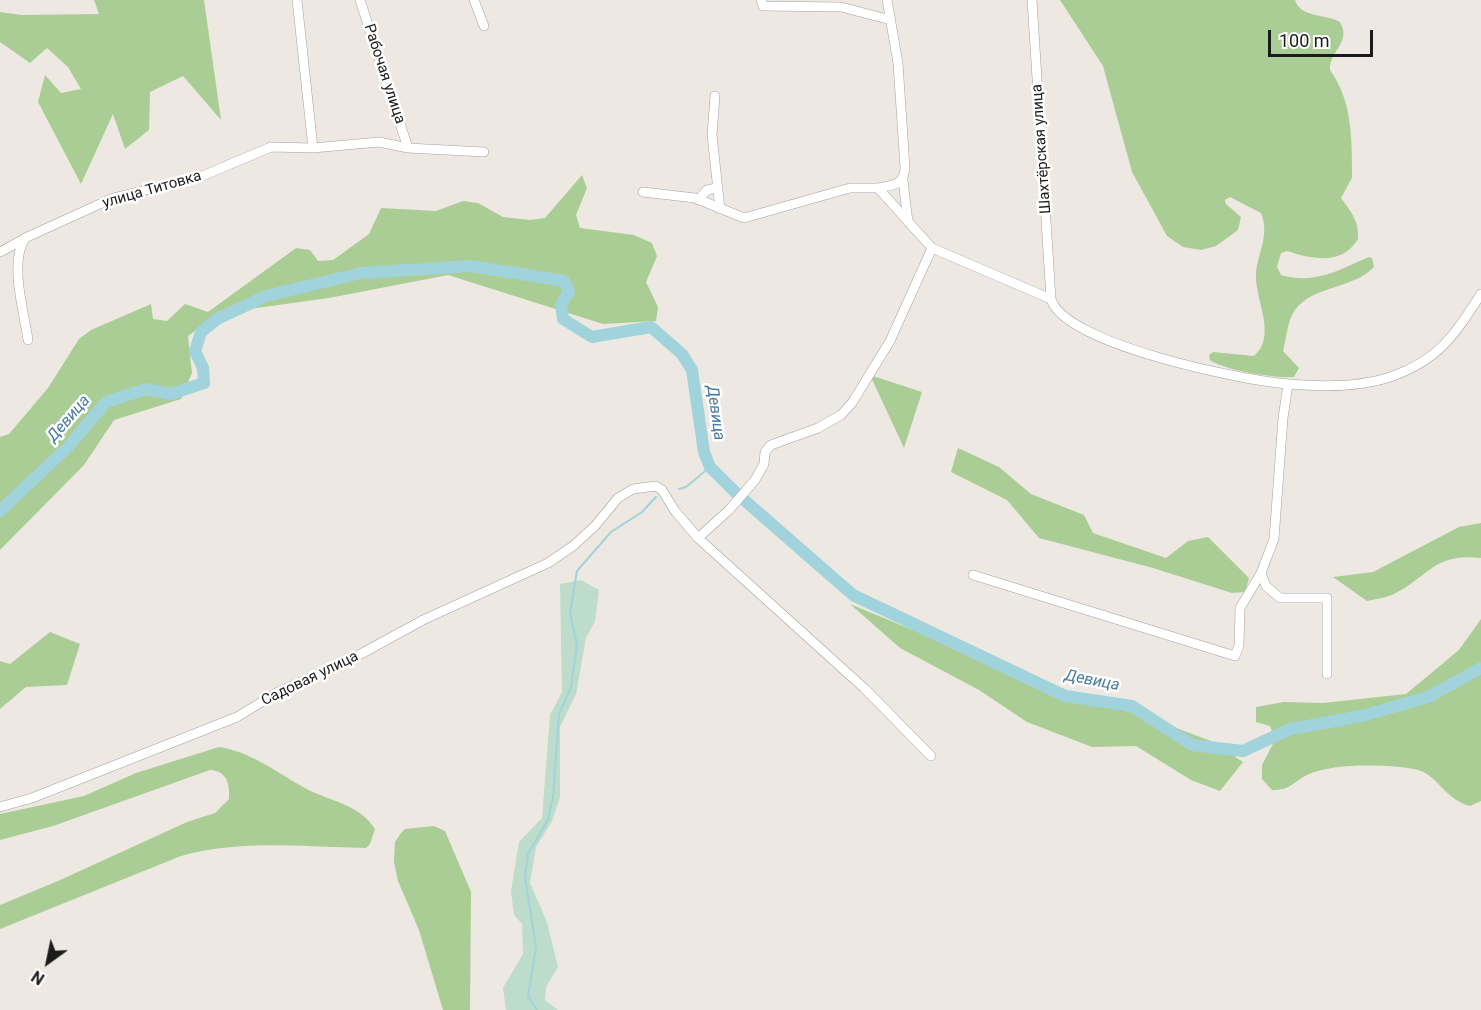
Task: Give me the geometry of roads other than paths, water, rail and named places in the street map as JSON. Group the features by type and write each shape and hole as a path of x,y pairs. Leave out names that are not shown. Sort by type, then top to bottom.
{"street":[{"path":"297,0 313,148"},
{"name":"Рабочая улица","path":"360,0 408,148"},
{"path":"474,0 484,26"},
{"path":"887,0 898,63 905,168 903,180 908,222"},
{"name":"Шахтёрская улица","path":"1032,0 1051,299"},
{"path":"762,3 821,4 891,20"},
{"path":"715,96 712,135 720,209"},
{"name":"улица Титовка","path":"0,252 25,238 113,198 200,177 271,147 313,148 379,142 408,148 484,152"},
{"path":"643,192 698,200 744,218 850,188 878,188 895,185 903,180"},
{"path":"698,200 707,190 716,188"},
{"path":"878,188 932,248 1051,299 1057,312 1067,321 1131,348 1192,366 1288,384 1352,384 1391,377 1408,370 1436,354 1446,344 1481,294"},
{"path":"25,238 16,259 28,340"},
{"path":"698,538 729,510 755,480 764,464 765,452 771,445 818,428 841,415 852,403 890,341 932,248"},
{"path":"973,575 1234,656 1239,646 1240,608 1261,573 1274,539 1282,418 1288,384"},
{"name":"Садовая улица","path":"0,807 32,798 237,717 278,692 348,661 423,620 548,563 576,543 625,492 644,486 656,486 662,490 675,511 698,538 864,688 931,756"},
{"path":"1261,573 1266,586 1280,598 1327,597 1327,674"}],"waterway":[{"name":"Девица","path":"0,511 68,447 106,402 146,389 171,394 204,383 203,368 195,351 201,332 217,319 266,296 361,273 471,266 564,281 569,292 561,304 563,319 592,337 651,327 682,354 692,370 704,452 710,467 735,492 853,595 1065,696 1132,706 1192,745 1243,751 1290,729 1362,716 1428,697 1481,668"},
{"path":"679,489 686,487 710,467"},
{"path":"537,1010 528,996 536,947 525,877 528,854 548,820 553,797 559,714 571,687 577,645 570,613 577,571 611,532 642,512 656,497"}]}
